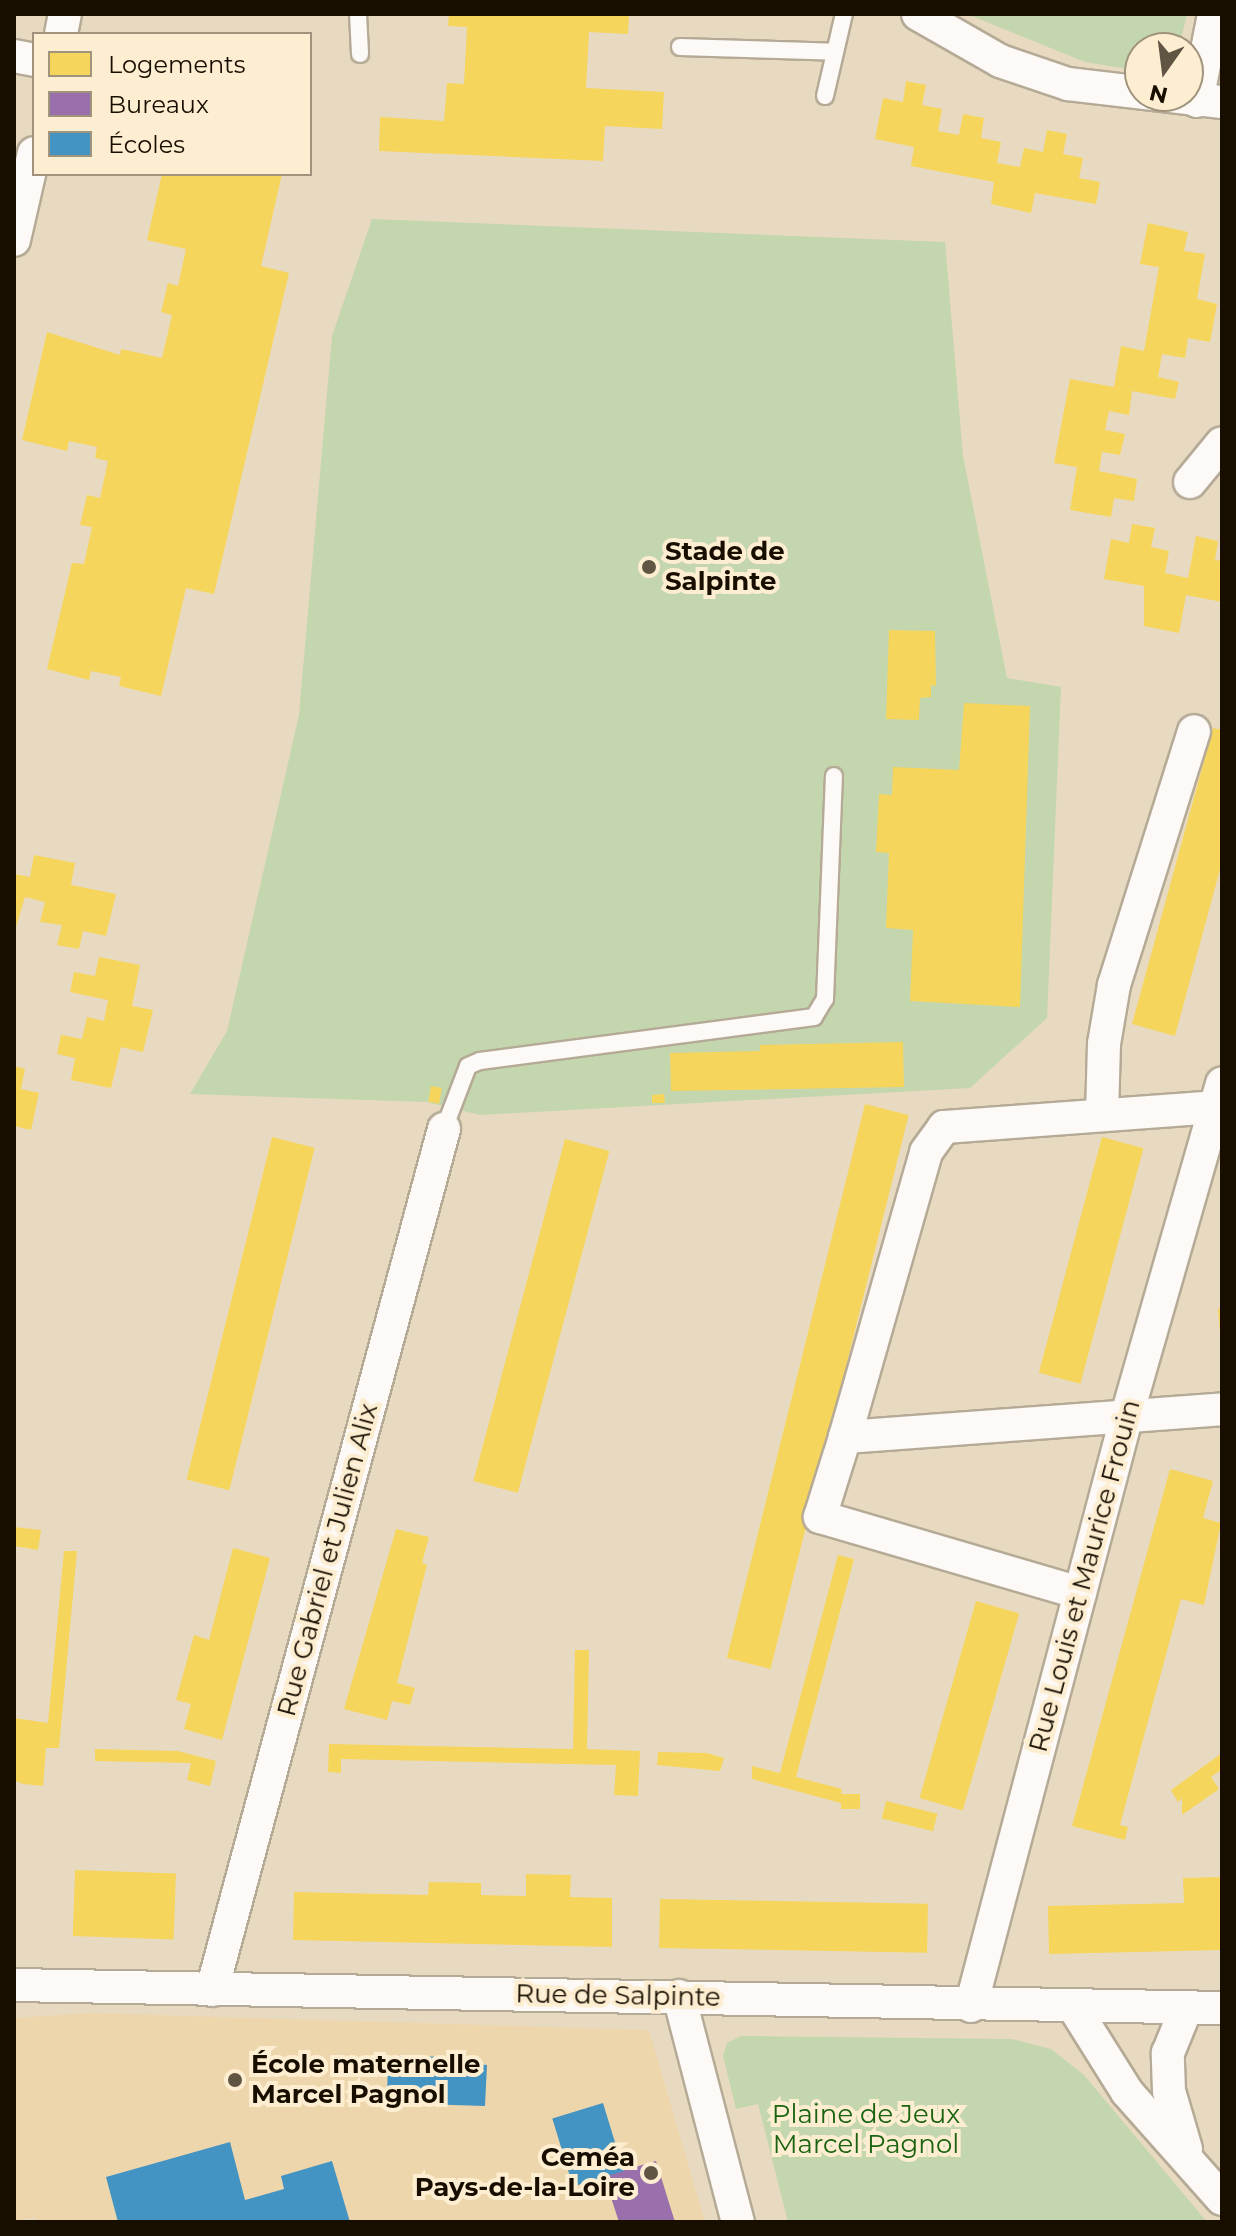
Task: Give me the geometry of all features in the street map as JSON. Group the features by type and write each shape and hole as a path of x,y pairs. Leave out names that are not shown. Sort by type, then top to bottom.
{"street":[{"path":"918,14 962,42 1033,74 1103,92 1210,102 1214,14"},
{"path":"14,240 32,162"},
{"path":"1190,482 1222,443"},
{"path":"1102,1115 1104,1044 1114,985 1194,731"},
{"path":"1080,1593 820,1517 931,1140 944,1127 959,1123 1102,1115 1219,1095"},
{"name":"Rue Louis et Maurice Frouin","path":"971,2006 1127,1415 1213,1147 1219,1095"},
{"name":"Rue Gabriel et Julien Alix","path":"212,1990 444,1129"},
{"path":"845,1437 1222,1409"},
{"name":"Rue de Salpinte","path":"14,1985 679,1996 1075,2009 1222,2008"},
{"path":"679,1996 738,2222"},
{"path":"1075,2009 1127,2092 1188,2156 1222,2199"},
{"path":"1186,2009 1168,2053 1168,2078 1188,2156"}],"lane":[{"path":"358,14 360,54"},
{"path":"825,96 844,14"},
{"path":"680,47 835,52"},
{"path":"444,1129 468,1066 480,1061 814,1017 825,999 834,776"}],"shaded area":[{"path":"91,2013 649,2030 705,2222 37,2222 35,2217 14,2221 14,2018"}],"green space":[{"path":"967,14 1187,14 1183,32 1124,32 1124,68 1085,62"},
{"name":"Stade de Salpinte","path":"372,219 945,242 963,456 1007,678 1061,687 1047,1018 970,1088 480,1115 427,1102 190,1094 227,1031 299,715 332,336"},
{"name":"Plaine de Jeux Marcel Pagnol","path":"741,2036 1012,2039 1051,2049 1084,2075 1207,2222 788,2222 758,2104 736,2109 723,2056 727,2043"}],"building: Logements":[{"path":"449,14 629,14 628,34 589,32 586,88 664,92 662,129 605,126 603,161 379,151 380,117 444,121 447,83 464,84 467,27 448,26"},
{"path":"906,81 926,85 922,105 942,109 938,131 959,135 963,114 984,118 981,138 1001,142 997,163 1020,167 1024,148 1043,152 1047,130 1067,134 1063,154 1083,158 1079,178 1100,182 1096,204 1035,193 1031,213 991,204 994,182 911,166 914,147 875,139 883,98 903,102"},
{"path":"162,176 282,176 261,266 289,273 214,594 186,588 161,696 119,686 121,677 91,671 89,680 47,669 72,563 84,564 92,527 80,525 87,495 100,498 108,461 95,458 97,447 69,441 67,451 22,440 47,332 120,355 121,349 162,358 172,315 161,312 168,283 178,286 186,249 147,240"},
{"path":"1148,223 1188,232 1184,251 1205,254 1197,299 1217,304 1210,342 1188,338 1185,358 1162,354 1158,377 1179,382 1175,399 1132,391 1129,415 1109,411 1105,430 1125,434 1120,455 1102,452 1099,471 1137,479 1134,501 1114,498 1111,517 1070,510 1077,467 1054,463 1070,379 1114,387 1121,346 1144,351 1159,267 1140,264"},
{"path":"1132,524 1155,528 1151,547 1169,551 1165,573 1188,578 1196,536 1218,541 1215,560 1222,561 1222,602 1186,595 1179,633 1144,626 1144,586 1104,579 1111,539 1129,543"},
{"path":"889,630 935,631 936,686 931,685 931,697 920,698 919,720 886,719"},
{"path":"964,703 1030,706 1020,1007 910,1001 913,930 886,928 889,853 876,852 879,794 892,795 893,767 959,770"},
{"path":"1213,728 1222,730 1222,862 1175,1036 1132,1024"},
{"path":"34,855 75,863 71,885 116,894 106,936 83,931 79,949 57,945 62,925 40,922 45,902 25,897 14,934 14,874 30,877"},
{"path":"99,957 140,965 132,1006 153,1010 143,1052 121,1047 111,1088 71,1080 75,1058 57,1054 61,1035 82,1039 87,1017 104,1021 108,1000 70,992 74,972 95,976"},
{"path":"903,1042 904,1087 671,1091 670,1053 760,1051 760,1045"},
{"path":"14,1066 25,1069 21,1089 39,1093 31,1130 14,1126"},
{"path":"431,1086 442,1088 439,1104 428,1102"},
{"path":"664,1094 665,1103 652,1103 652,1095"},
{"path":"865,1104 909,1115 771,1669 727,1658"},
{"path":"272,1137 315,1148 229,1490 187,1480"},
{"path":"1102,1137 1144,1148 1080,1384 1039,1373"},
{"path":"565,1139 609,1151 518,1493 473,1481"},
{"path":"1218,1309 1222,1309 1222,1333 1220,1333"},
{"path":"1170,1469 1213,1481 1203,1518 1221,1523 1204,1605 1181,1599 1120,1825 1128,1827 1125,1840 1072,1826"},
{"path":"14,1527 41,1530 38,1550 14,1546"},
{"path":"396,1529 429,1537 422,1563 427,1565 397,1683 415,1688 410,1705 392,1701 387,1720 344,1709"},
{"path":"233,1548 270,1558 222,1740 184,1729 191,1704 176,1700 194,1635 209,1640"},
{"path":"64,1551 77,1551 59,1748 46,1748 43,1786 23,1784 14,1780 14,1718 48,1723"},
{"path":"838,1555 854,1559 796,1777 842,1789 841,1794 860,1794 860,1809 841,1809 841,1803 752,1779 752,1766 780,1773"},
{"path":"976,1601 1019,1613 963,1810 919,1798"},
{"path":"575,1650 589,1650 587,1749 640,1751 638,1796 614,1795 616,1765 341,1759 341,1773 328,1772 329,1744 573,1749"},
{"path":"95,1749 178,1751 216,1761 210,1786 187,1780 191,1763 95,1761"},
{"path":"658,1752 707,1753 724,1758 720,1771 657,1765"},
{"path":"1222,1753 1222,1769 1211,1777 1219,1789 1182,1815 1182,1798 1178,1802 1171,1790"},
{"path":"886,1801 937,1814 933,1831 882,1818"},
{"path":"75,1870 176,1874 174,1939 73,1936"},
{"path":"526,1874 571,1875 570,1897 612,1898 612,1947 293,1940 294,1892 428,1895 429,1882 481,1883 481,1895 526,1896"},
{"path":"1222,1877 1222,1950 1049,1954 1048,1906 1184,1903 1183,1878"},
{"path":"660,1899 928,1904 927,1953 659,1948"}],"building: Bureaux":[{"path":"656,2161 675,2222 619,2222 604,2176"}],"building: Écoles":[{"path":"388,2056 462,2057 462,2063 487,2065 485,2106 387,2103"},
{"path":"603,2103 624,2171 573,2186 552,2118"},
{"path":"230,2142 245,2200 284,2189 281,2176 332,2161 350,2222 118,2222 106,2177"}],"place":[{"name":"Stade de Salpinte","path":"649,567"},
{"name":"École maternelle Marcel Pagnol","path":"235,2080"},
{"name":"Ceméa Pays-de-la-Loire","path":"651,2173"}]}
